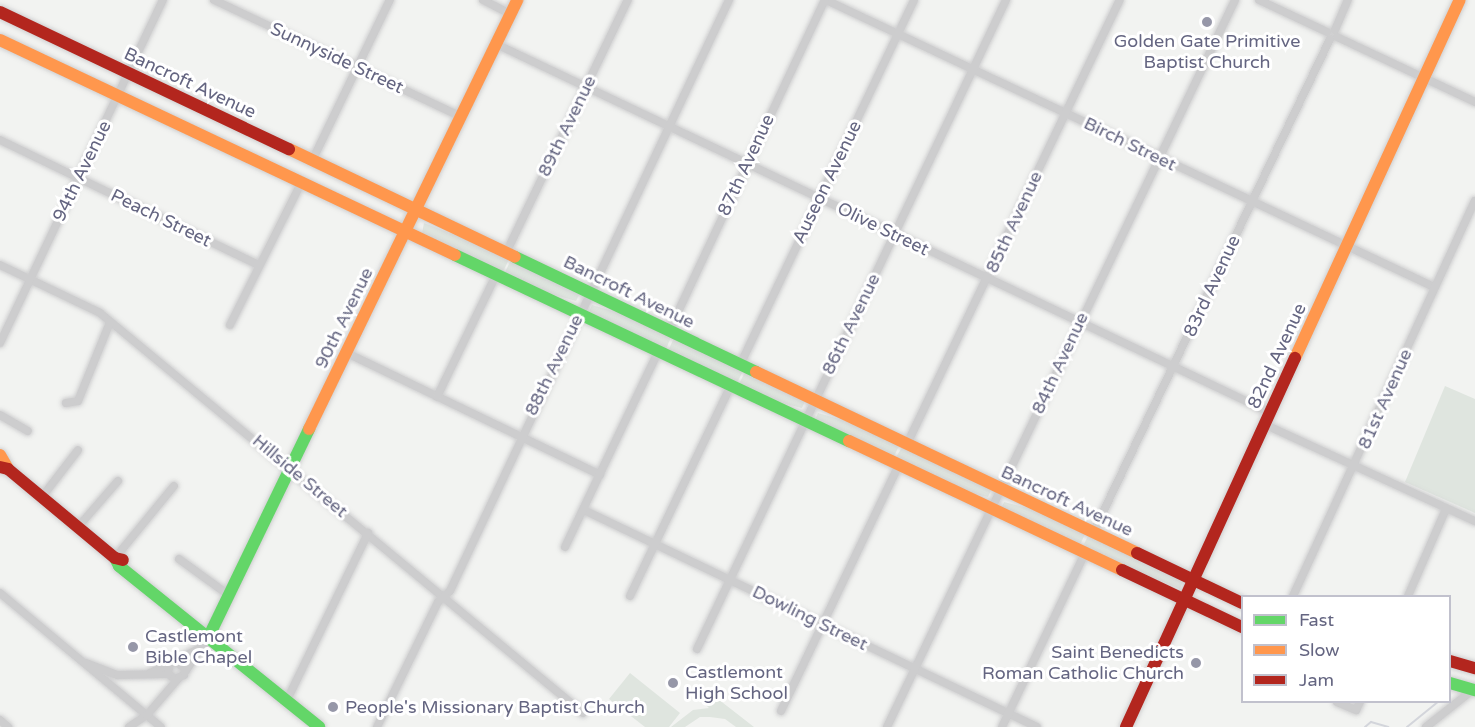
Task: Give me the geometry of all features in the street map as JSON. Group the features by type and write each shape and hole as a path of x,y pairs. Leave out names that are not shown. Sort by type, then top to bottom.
{"main road":[{"name":"90th Avenue","path":"209,636 517,0"},
{"name":"82nd Avenue","path":"1126,727 1460,0"},
{"name":"Bancroft Avenue","path":"0,12 1241,603"},
{"path":"0,40 1241,627"},
{"path":"0,455 4,468 115,558 119,566 183,614 319,727"},
{"path":"1451,662 1475,668"},
{"path":"1451,683 1475,689"}],"street":[{"name":"94th Avenue","path":"0,343 163,0"},
{"name":"Sunnyside Street","path":"214,0 461,117"},
{"path":"312,160 390,0"},
{"path":"483,0 511,14"},
{"name":"89th Avenue","path":"506,253 628,0"},
{"name":"88th Avenue","path":"377,727 444,597 450,591 579,312 729,0"},
{"name":"Birch Street","path":"825,0 1434,287"},
{"name":"87th Avenue","path":"669,331 825,0"},
{"name":"Auseon Avenue","path":"740,365 914,0"},
{"name":"86th Avenue","path":"697,648 1006,0"},
{"name":"85th Avenue","path":"907,444 1120,0"},
{"name":"84th Avenue","path":"887,727 1235,0"},
{"path":"1259,0 1475,102"},
{"name":"83rd Avenue","path":"1093,533 1174,369 1348,0"},
{"name":"Olive Street","path":"496,44 667,128 819,198 893,236 987,278 1174,369 1355,466 1475,521"},
{"name":"Peach Street","path":"0,140 257,264"},
{"path":"230,325 257,264 302,181"},
{"name":"81st Avenue","path":"1294,595 1475,201"},
{"name":"Hillside Street","path":"0,265 100,313 583,713"},
{"path":"437,397 496,273"},
{"path":"66,403 78,401 110,322"},
{"path":"565,547 659,350"},
{"path":"347,353 600,475"},
{"path":"630,596 731,385"},
{"path":"0,414 28,430"},
{"path":"42,497 78,450"},
{"path":"781,711 899,465"},
{"path":"78,527 118,481"},
{"path":"115,558 174,486"},
{"path":"1409,595 1446,509"},
{"name":"Dowling Street","path":"584,510 1037,727"},
{"path":"287,700 368,534"},
{"path":"1002,727 1085,553"},
{"path":"179,559 230,596"},
{"path":"0,592 161,727"},
{"name":"90th Avenue","path":"129,727 147,715 182,676 198,649 209,636"},
{"name":"90th Avenue","path":"150,673 198,649"},
{"path":"86,663 118,675 150,673 155,677 168,674 182,676 182,663 173,662 168,674"},
{"path":"112,686 118,675"},
{"path":"1425,727 1475,689"},
{"path":"1342,703 1358,706"},
{"path":"0,720 8,727"}],"shaded area":[{"path":"424,223 509,259 503,272 422,233"},
{"path":"511,260 580,293 576,301 551,294 505,272"},
{"path":"592,305 620,313 671,337 666,349 589,312"},
{"path":"674,338 743,371 737,383 668,351"},
{"path":"745,372 805,401 802,408 773,401 739,384"},
{"path":"1445,386 1475,399 1475,513 1405,482"},
{"path":"818,413 846,421 899,446 893,458 815,420"},
{"path":"902,447 991,490 988,497 959,490 895,459"},
{"path":"1004,502 1032,509 1085,534 1079,547 1001,509"},
{"path":"1088,536 1183,581 1180,589 1082,548"},
{"path":"630,673 680,713 669,727 645,727 609,699"},
{"path":"709,692 754,727 736,727 725,719 700,717 685,727 671,727 693,710 709,708 704,703"}],"waterway":[{"path":"1407,727 1437,703"},
{"path":"1365,727 1371,722 1388,727"}],"traffic: fast":[{"path":"455,255 849,441"},
{"path":"515,257 756,372"},
{"path":"209,636 309,429"},
{"path":"115,558 119,566 319,727"},
{"path":"1451,683 1475,690"}],"traffic: slow":[{"path":"309,429 517,0"},
{"path":"1295,358 1460,0"},
{"path":"0,40 455,255"},
{"path":"289,149 515,257"},
{"path":"756,372 1137,553"},
{"path":"849,441 1122,570"},
{"path":"0,455 8,469"}],"traffic: jam":[{"path":"0,12 289,149"},
{"path":"1126,727 1295,358"},
{"path":"0,467 8,469 115,558 123,560"},
{"path":"1137,553 1241,603"},
{"path":"1122,570 1241,627"},
{"path":"1451,661 1475,668"}],"place":[{"name":"Golden Gate Primitive Baptist Church","path":"1207,22"},
{"name":"Castlemont Bible Chapel","path":"133,647"},
{"name":"Saint Benedicts Roman Catholic Church","path":"1196,663"},
{"name":"Castlemont High School","path":"673,683"},
{"name":"People's Missionary Baptist Church","path":"333,707"}]}
